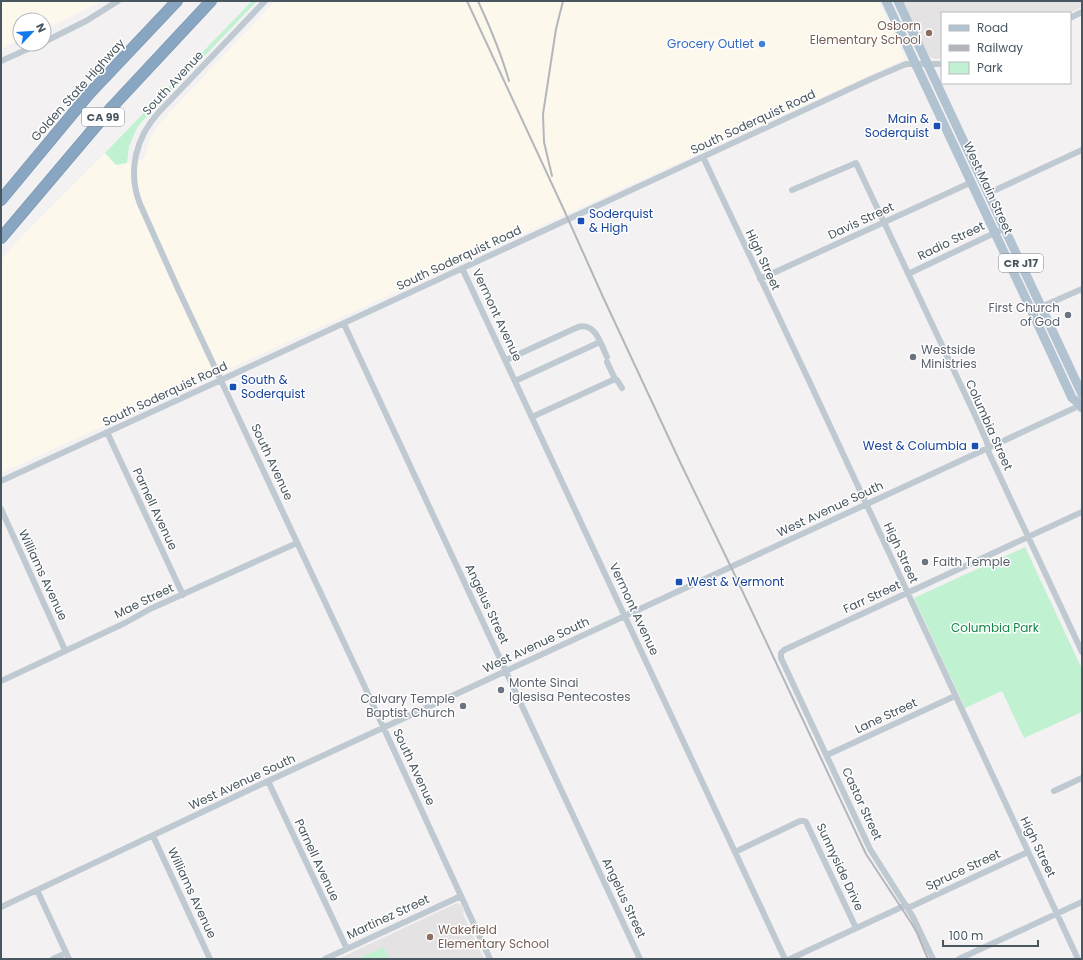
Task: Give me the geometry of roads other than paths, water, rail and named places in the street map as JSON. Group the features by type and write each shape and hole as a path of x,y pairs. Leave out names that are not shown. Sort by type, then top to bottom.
{"highway":[{"name":"Golden State Highway","path":"1,200 89,94 177,1"},
{"name":"CA 99","path":"1,238 112,107 211,1"}],"main road":[{"name":"West Main Street","path":"886,1 1072,398 1081,407"},
{"name":"West Main Street","path":"898,1 1082,395 1081,407"}],"street":[{"path":"52,38 86,21 118,1"},
{"name":"South Avenue","path":"265,1 152,121 145,131 140,142 135,164 135,187 140,204 490,959"},
{"path":"1071,18 1082,12"},
{"path":"1,61 21,52"},
{"name":"South Soderquist Road","path":"1,481 906,64 941,64"},
{"path":"989,194 1082,150"},
{"name":"High Street","path":"703,157 1078,959"},
{"name":"Columbia Street","path":"792,190 856,163 974,413 987,442 989,453 1082,652"},
{"name":"Davis Street","path":"760,279 972,182"},
{"name":"Radio Street","path":"908,274 1005,228"},
{"name":"Vermont Avenue","path":"462,268 785,959"},
{"path":"1041,307 1082,289"},
{"name":"Angelus Street","path":"344,324 640,959"},
{"path":"506,360 581,326 587,327 593,330 600,342 615,379 622,388"},
{"path":"515,381 600,342"},
{"path":"532,417 615,379"},
{"name":"West Avenue South","path":"1,907 268,781 866,504 1081,407"},
{"name":"Parnell Avenue","path":"107,432 183,594"},
{"name":"Williams Avenue","path":"1,509 65,650"},
{"name":"Farr Street","path":"781,653 784,650 1082,512"},
{"name":"Mae Street","path":"1,681 183,594 297,543"},
{"name":"Castor Street","path":"781,653 873,853 907,906 933,959"},
{"name":"Lane Street","path":"827,755 955,696"},
{"path":"1054,791 1082,778"},
{"name":"Parnell Avenue","path":"268,781 347,949"},
{"name":"Sunnyside Drive","path":"735,852 804,821 808,824 856,928"},
{"name":"Williams Avenue","path":"153,836 210,959"},
{"name":"Spruce Street","path":"790,959 856,928 1028,852"},
{"path":"37,890 68,956 53,959"},
{"name":"Martinez Street","path":"325,959 461,896"},
{"path":"959,959 1082,902"}],"railway":[{"path":"467,1 681,464 866,854 912,924 928,959"},
{"path":"478,1 495,40 509,81"},
{"path":"552,176 544,142 543,114 556,29 563,1"}],"place":[{"name":"Osborn Elementary School","path":"929,33"},
{"name":"Grocery Outlet","path":"762,44"},
{"name":"Main & Soderquist","path":"937,126"},
{"name":"Soderquist & High","path":"581,221"},
{"name":"First Church of God","path":"1068,315"},
{"name":"Westside Ministries","path":"913,357"},
{"name":"South & Soderquist","path":"233,387"},
{"name":"West & Columbia","path":"975,446"},
{"name":"Faith Temple","path":"925,562"},
{"name":"West & Vermont","path":"679,582"},
{"name":"Monte Sinai Iglesisa Pentecostes","path":"501,690"},
{"name":"Calvary Temple Baptist Church","path":"463,706"},
{"name":"Wakefield Elementary School","path":"430,937"}],"park label":[{"name":"Columbia Park","path":"995,628"}]}
